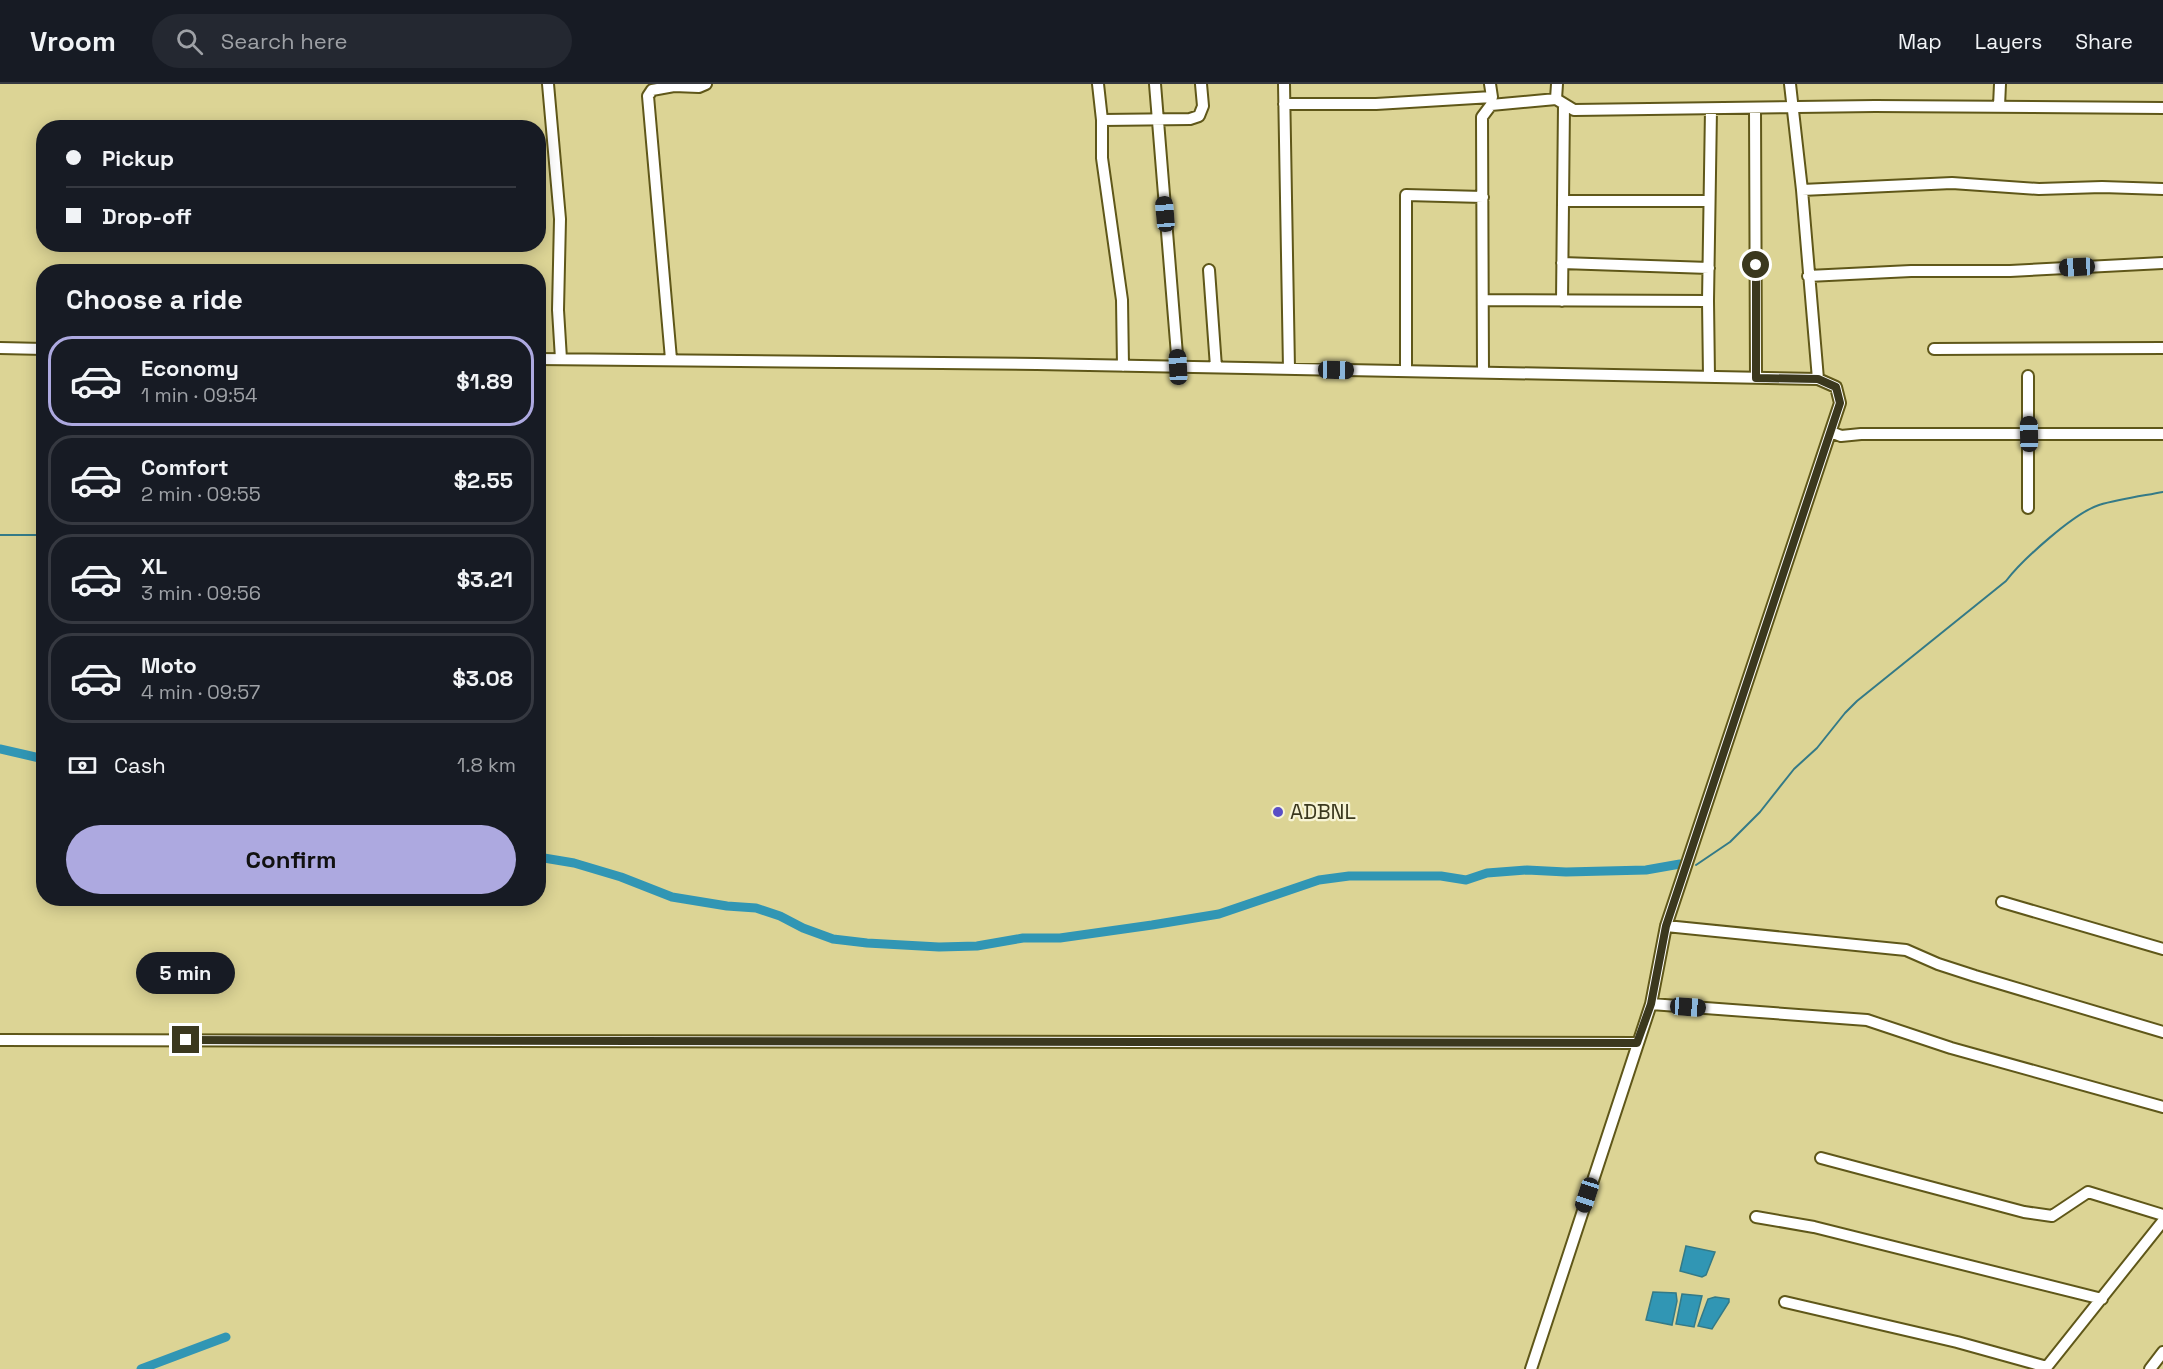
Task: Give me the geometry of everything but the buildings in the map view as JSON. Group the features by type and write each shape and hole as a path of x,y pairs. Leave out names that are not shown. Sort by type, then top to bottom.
{"street":[{"path":"548,84 560,219 558,310 561,359"},
{"path":"670,359 648,96 652,90 674,86 699,87 706,84"},
{"path":"1098,84 1102,120 1102,158 1122,300 1123,366"},
{"path":"1155,84 1178,367"},
{"path":"1102,120 1190,119 1199,116 1203,106 1201,84"},
{"path":"1284,84 1288,369"},
{"path":"1483,373 1482,117 1492,101 1490,84"},
{"path":"1557,84 1560,102 1564,201 1562,301"},
{"path":"1790,84 1802,190 1818,379"},
{"path":"1999,106 2000,84"},
{"path":"1284,104 1560,102 1574,110 1875,106 2163,108"},
{"path":"1755,108 1756,378"},
{"path":"1709,377 1711,109"},
{"path":"1802,190 1952,183 2039,189 2102,187 2163,189"},
{"path":"1406,371 1406,195 1483,197"},
{"path":"1564,201 1709,201"},
{"path":"1562,263 1709,268"},
{"path":"1808,276 1911,271 2010,271 2163,263"},
{"path":"1209,270 1216,368"},
{"path":"1483,300 1708,301"},
{"path":"0,348 36,349"},
{"path":"1934,349 2163,348"},
{"path":"546,359 1123,366 1818,379 1836,387 1840,403 1831,432 1666,926 1651,1004 1531,1369"},
{"path":"2028,376 2028,508"},
{"path":"1831,432 1841,436 1860,434 2163,434"},
{"path":"2001,902 2163,949"},
{"path":"1666,926 1906,950 1938,964 1975,976 2163,1032"},
{"path":"1651,1004 1867,1020 1951,1048 2163,1107"},
{"path":"0,1040 1637,1043"},
{"path":"1821,1158 2024,1212 2052,1216 2088,1192 2163,1215"},
{"path":"1756,1217 1814,1227 2102,1299"},
{"path":"1785,1302 1957,1342 2046,1368 2163,1221"},
{"path":"2150,1369 2163,1352"}],"water":[{"path":"1686,1246 1715,1252 1706,1275 1702,1277 1680,1271"},
{"path":"1653,1292 1676,1293 1677,1301 1672,1325 1646,1320"},
{"path":"1682,1294 1702,1296 1694,1327 1676,1324"},
{"path":"1715,1297 1729,1299 1729,1302 1712,1329 1698,1326 1708,1299"}],"waterway":[{"path":"1696,865 1730,842 1760,812 1794,769 1817,748 1857,701 2006,581 2036,550 2063,527 2099,505 2163,492"},
{"path":"0,535 36,535"},
{"path":"0,749 36,757"},
{"path":"546,858 574,863 621,877 672,897 756,908 833,939 939,947 977,946 1023,938 1060,938 1219,914 1319,880 1349,876 1441,876 1466,880 1487,873 1527,870 1566,872 1646,870 1680,864"},
{"path":"141,1369 226,1337"}],"place":[{"name":"ADBNL","path":"1278,812"}],"route":[{"path":"186,1040 1637,1043 1651,1004 1666,926 1685,864 1840,403 1836,387 1818,379 1756,378 1756,265"}]}
